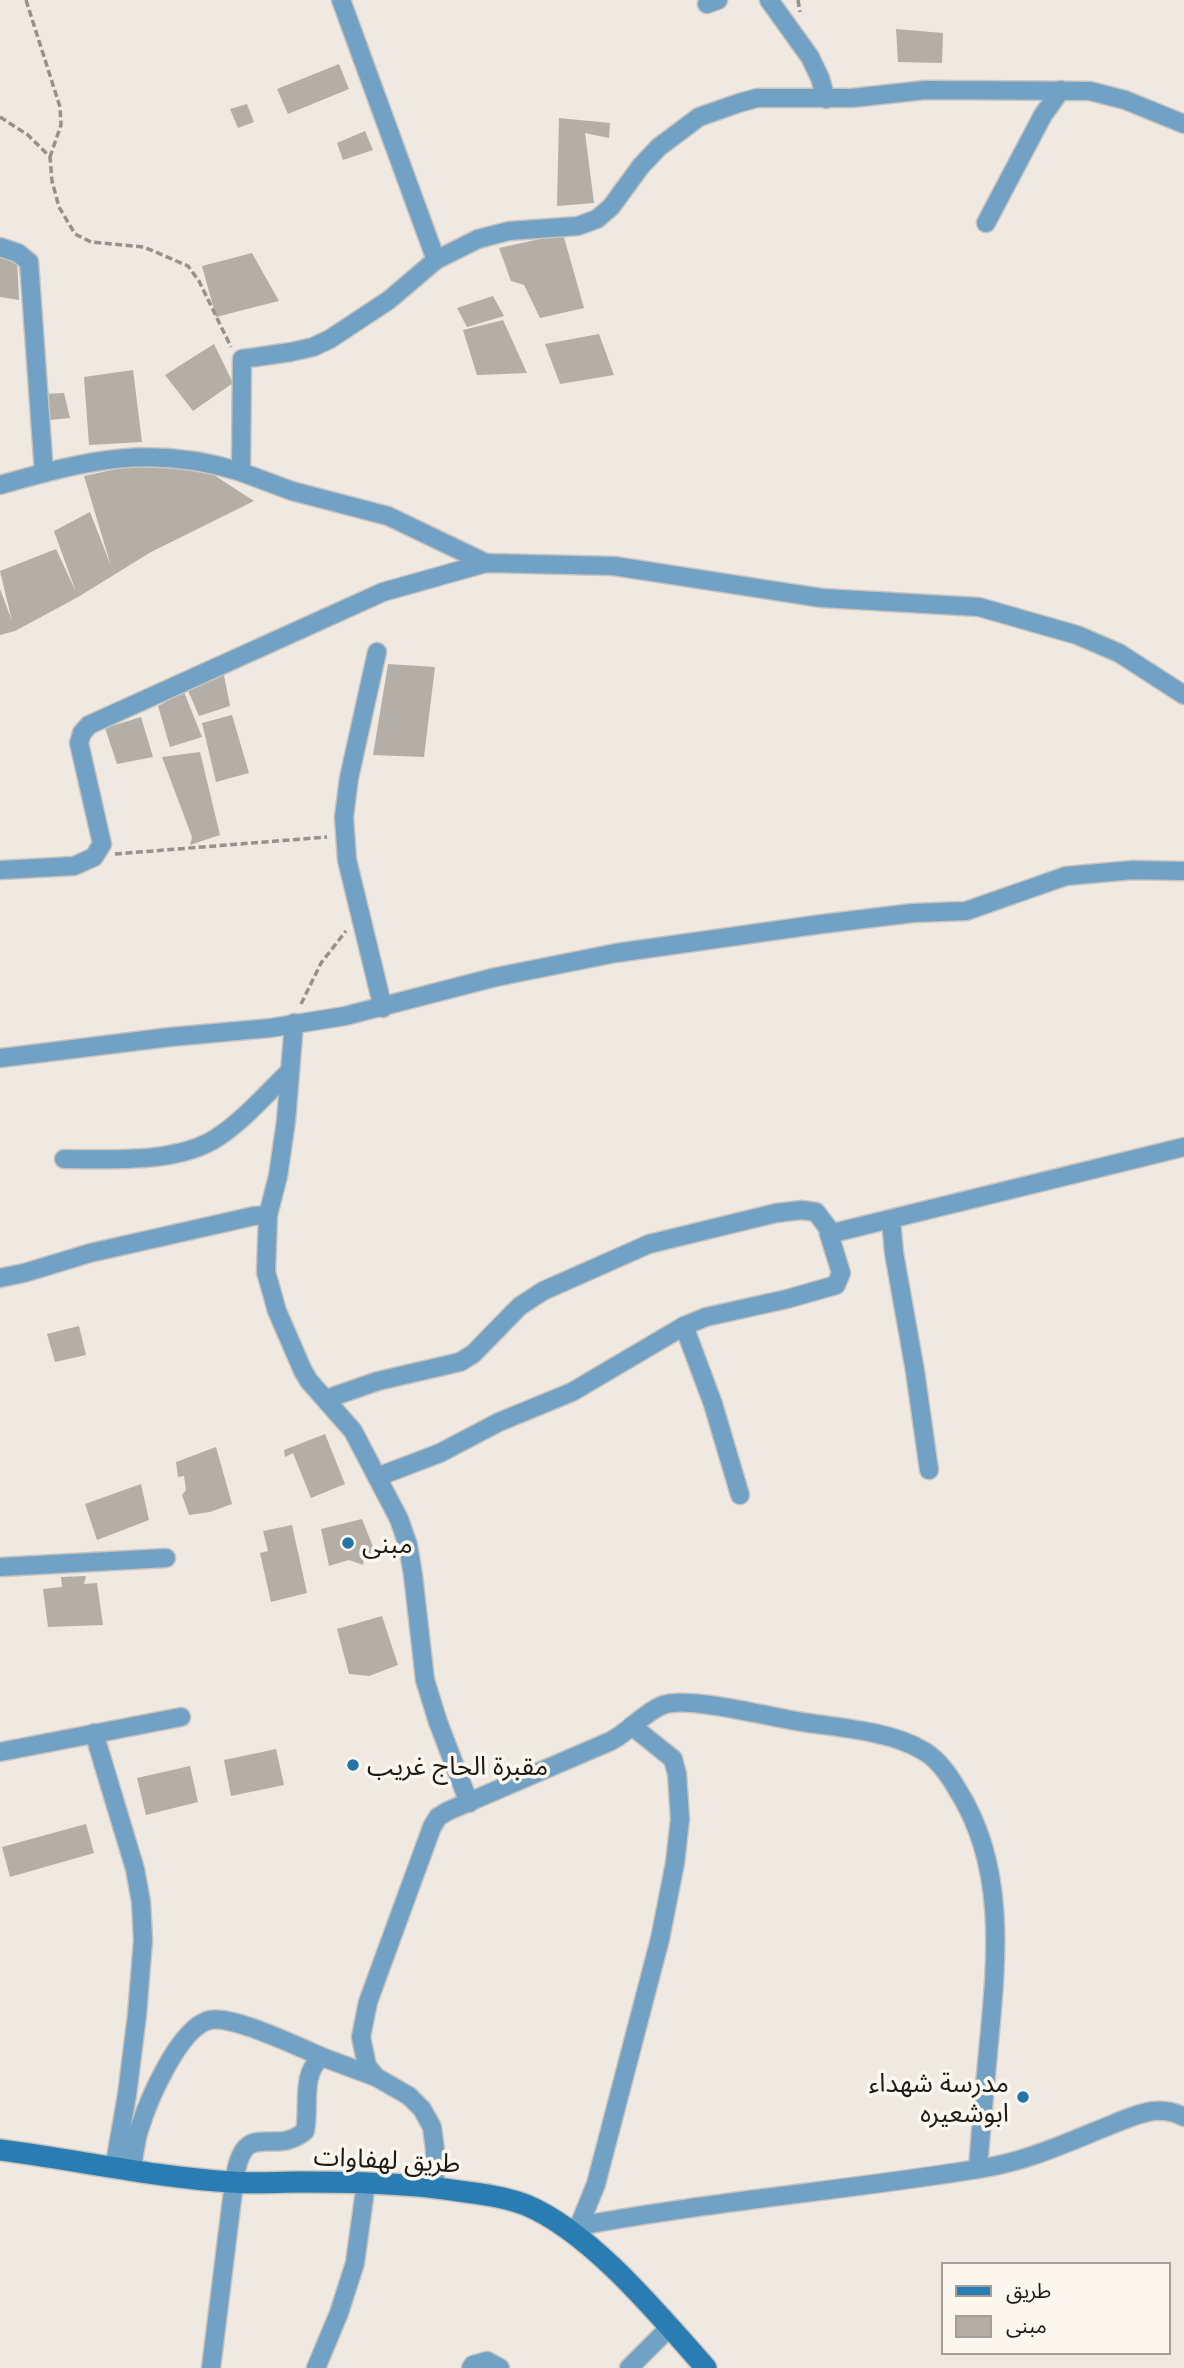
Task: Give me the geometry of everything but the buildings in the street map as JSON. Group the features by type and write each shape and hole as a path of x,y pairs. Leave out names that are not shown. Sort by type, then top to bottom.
{"street":[{"path":"341,0 436,260"},
{"path":"769,0 814,64 826,99"},
{"path":"241,472 242,359 313,347 389,300 436,260 460,246 492,235 526,229 564,228 597,219 611,207 651,155 699,117 757,98 826,99 925,90 1061,90 1090,91 1125,100 1184,124"},
{"path":"986,223 1046,108 1061,90"},
{"path":"0,247 18,253 29,262 44,472"},
{"path":"0,485 44,472 113,458 136,456 190,459 241,472 292,491 388,516 486,563"},
{"path":"0,870 74,866 94,857 102,844 79,743 82,733 89,725 383,592 486,563 614,566 822,598 979,607 1077,635 1118,653 1184,695"},
{"path":"377,652 349,778 344,817 347,860 383,1008"},
{"path":"0,1058 270,1028 345,1016 496,978 616,953 822,924 966,911 1066,876 1133,870 1184,871"},
{"path":"294,1023 282,1154 268,1215 266,1272 277,1311 303,1371 352,1431 399,1518 408,1545 425,1680 469,1803"},
{"path":"64,1159 131,1159 195,1147 215,1139 234,1125 290,1071"},
{"path":"830,1234 1184,1147"},
{"path":"326,1399 378,1381 460,1362 472,1354 520,1306 544,1291 649,1244 776,1213 802,1210 816,1212 828,1228 841,1273 836,1285 706,1317 684,1326 572,1392 499,1422 440,1453 377,1477"},
{"path":"0,1278 90,1253 268,1215"},
{"path":"891,1220 929,1470"},
{"path":"684,1326 713,1404 740,1495"},
{"path":"0,1567 166,1558"},
{"path":"376,2077 367,2066 361,2037 368,2002 438,1817 611,1741 659,1706 672,1702 689,1702 774,1718 844,1727 905,1742 923,1750 949,1777 967,1804 991,1872 994,1897 996,1970 978,2169"},
{"path":"0,1752 181,1717"},
{"path":"573,2227 596,2184 644,2003 675,1863 680,1819 677,1773 673,1759 632,1726"},
{"path":"94,1733 135,1869 141,1902 143,1940 122,2171"},
{"path":"122,2171 147,2107 171,2059 199,2025 220,2019 257,2030 376,2077 409,2096 422,2109 432,2127 435,2187"},
{"path":"211,2368 236,2165 244,2147 253,2142 297,2137 305,2131 311,2072 315,2062 322,2057"},
{"path":"573,2227 674,2208 906,2181 978,2169 1039,2154 1138,2115 1162,2111 1184,2117"},
{"name":"طريق لهفاوات","path":"0,2150 122,2171 234,2183 366,2183 435,2187 527,2205 573,2227 706,2368"},
{"path":"316,2368 339,2313 355,2263 366,2183"},
{"path":"629,2368 669,2329"},
{"path":"471,2368 487,2361 500,2368"}],"path":[{"path":"26,0 60,107 61,125 50,157 52,181 59,207 75,233 91,242 144,247 188,266 199,281 233,351 242,359"},
{"path":"0,117 28,135 50,157"},
{"path":"102,855 345,836"},
{"path":"294,1023 306,991 321,963 347,928"}],"place":[{"name":"مبنى","path":"348,1543"},
{"name":"مقبرة الحاج غريب","path":"353,1765"},
{"name":"مدرسة شهداء ابوشعيره","path":"1023,2097"}]}
